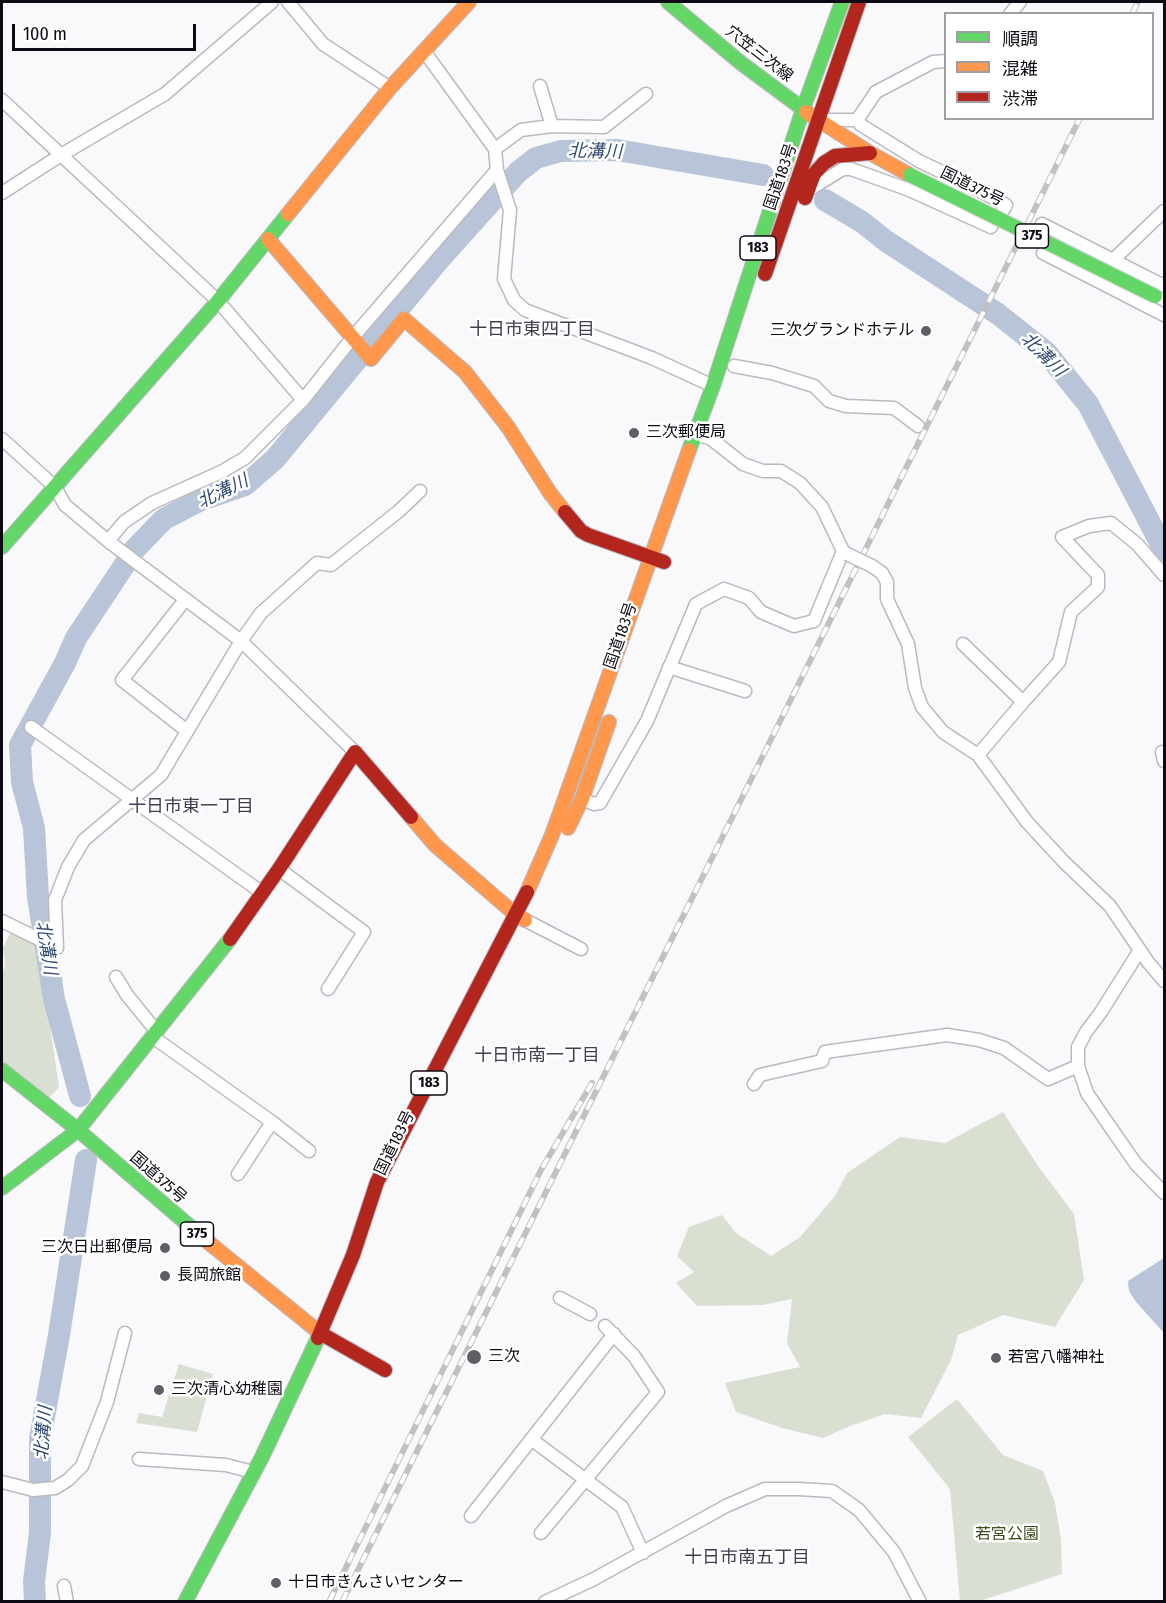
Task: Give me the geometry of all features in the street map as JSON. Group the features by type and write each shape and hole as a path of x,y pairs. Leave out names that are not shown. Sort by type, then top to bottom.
{"main road":[{"path":"2,547 218,301 390,88 470,2"},
{"name":"穴笠三次線","path":"668,2 741,63 803,109"},
{"name":"国道183号","path":"441,1087 520,917 661,562 695,435 803,109 842,2"},
{"name":"国道183号","path":"760,288 859,2"},
{"name":"国道375号","path":"803,109 870,153 910,175 1160,299"},
{"path":"776,242 802,206 814,174 824,163 835,156 870,153"},
{"path":"268,239 371,359 404,319 465,372 508,428 550,493 581,531 661,562"},
{"path":"724,397 736,361"},
{"name":"国道183号","path":"185,1602 254,1472 320,1333 353,1255 377,1182 582,799 613,709"},
{"path":"2,1188 78,1130 115,1081 155,1035 239,927 355,752 435,845 520,917"},
{"name":"国道375号","path":"2,1070 78,1130 186,1224 320,1333 385,1370"},
{"name":"国道183号","path":"353,1255 374,1223 384,1202"}],"street":[{"path":"2,193 61,155 165,94 272,2"},
{"path":"288,2 323,45 390,88"},
{"path":"424,51 495,149 497,170 510,210 504,279 514,300 525,310 652,357 713,386"},
{"path":"856,120 876,92 933,62 944,61"},
{"path":"540,86 552,126"},
{"path":"495,149 521,130 552,126 604,127 646,94"},
{"path":"2,100 218,301 303,400"},
{"path":"818,120 856,120 919,161 1006,205 993,228"},
{"path":"808,190 843,169 851,169 907,189 1005,234"},
{"path":"108,541 124,522 152,503 223,471 244,458 303,400 353,337 497,170"},
{"path":"1113,260 1164,211"},
{"path":"1042,224 1164,285"},
{"path":"1030,246 1164,315"},
{"path":"736,361 814,386 829,401 846,406 894,408 918,426"},
{"path":"695,435 710,438 743,464 763,471 781,471 800,483 822,507 845,553 882,573 887,582 887,599 908,644 915,688 922,707 943,732 978,755 1027,822 1110,906 1164,981"},
{"path":"2,439 55,487 65,505 108,541 241,641 355,752"},
{"path":"2,921 57,948 55,900 68,867 84,840 160,775 241,641 261,613 317,563 331,565 399,511 420,491"},
{"path":"978,755 1059,662 1071,612 1098,587 1098,575 1062,537 1089,526 1111,523 1137,544 1164,575"},
{"path":"582,799 594,804 600,803 647,721 696,604 724,589 749,598 761,612 794,626 814,621 845,553"},
{"path":"185,600 122,680 187,731"},
{"path":"963,644 1023,702"},
{"path":"669,667 745,691"},
{"path":"31,727 261,892"},
{"path":"279,869 364,932 328,989"},
{"path":"520,917 580,949"},
{"path":"1140,950 1086,1032 1078,1047 1078,1066 1087,1093 1136,1164 1164,1193"},
{"path":"116,977 155,1035 309,1151"},
{"path":"754,1084 760,1075 822,1061 825,1052 947,1035 979,1040 1004,1048 1048,1079 1078,1066"},
{"path":"238,1174 272,1122"},
{"path":"560,1298 590,1314"},
{"path":"471,1516 531,1439 610,1330 634,1356 658,1392 541,1533"},
{"path":"2,1482 43,1489 55,1488 68,1480 82,1466 107,1402 125,1333"},
{"path":"531,1439 622,1507 643,1553"},
{"path":"138,1459 226,1464 254,1472"},
{"path":"545,1602 594,1580 726,1506 765,1489 832,1491 859,1510 894,1552 920,1602"},
{"path":"64,1586 67,1602"}],"green space":[{"path":"10,933 38,945 59,1087 46,1101 2,1064 2,972 5,967 3,948"},
{"path":"1003,1112 1038,1166 1074,1214 1084,1280 1055,1327 1003,1315 958,1335 951,1360 921,1418 885,1414 823,1438 782,1428 736,1412 725,1383 800,1367 787,1343 792,1299 763,1305 697,1306 676,1283 694,1272 677,1256 689,1227 722,1215 736,1233 771,1256 800,1237 835,1196 847,1173 900,1137 945,1143"},
{"path":"179,1364 213,1374 197,1432 136,1423 139,1413 162,1417"},
{"name":"若宮公園","path":"957,1399 1003,1455 1043,1471 1055,1503 1061,1539 1062,1574 980,1601 960,1601 950,1489 908,1437"}],"water":[{"path":"1164,1258 1164,1333 1136,1302 1129,1291 1128,1281"}],"waterway":[{"name":"北溝川","path":"80,1096 54,999 38,897 34,828 22,782 20,745 65,663 76,638 135,549 164,519 201,500 245,485 275,459 438,261 518,172 536,158 561,151 617,150 763,175"},
{"name":"北溝川","path":"825,200 862,222 886,241 998,314 1046,352 1088,404 1164,550"},
{"name":"北溝川","path":"35,1602 34,1581 40,1533 40,1439 59,1335 86,1160"}],"railway":[{"path":"1133,12 1138,2"},
{"path":"342,1602 1079,120"},
{"path":"329,1602 541,1170 592,1083"}],"traffic: fast":[{"path":"668,2 741,63 803,109"},
{"path":"689,450 713,386 803,109 842,2"},
{"path":"910,175 1155,296"},
{"path":"2,547 218,301 288,214"},
{"path":"2,1070 78,1130 230,939"},
{"path":"2,1188 78,1130 208,1242"},
{"path":"185,1602 262,1457 318,1338"}],"traffic: slow":[{"path":"288,214 390,88 469,2"},
{"path":"806,112 870,153 910,175"},
{"path":"268,239 371,359 404,319 465,372 508,427 550,493 565,512"},
{"path":"527,892 552,835 689,450"},
{"path":"568,828 582,799 609,722"},
{"path":"411,817 435,845 516,915 525,920"},
{"path":"208,1242 320,1333"}],"traffic: jam":[{"path":"765,274 859,2"},
{"path":"805,198 814,174 824,163 835,156 870,153"},
{"path":"565,512 581,531 588,535 664,562"},
{"path":"230,939 279,869 355,752 411,817"},
{"path":"318,1338 353,1255 377,1182 527,892"},
{"path":"320,1333 385,1370"}],"place":[{"name":"三次グランドホテル","path":"926,331"},
{"name":"三次郵便局","path":"634,433"},
{"name":"三次日出郵便局","path":"165,1248"},
{"name":"長岡旅館","path":"165,1276"},
{"name":"三次","path":"474,1357"},
{"name":"若宮八幡神社","path":"996,1358"},
{"name":"三次清心幼稚園","path":"159,1390"},
{"name":"十日市きんさいセンター","path":"276,1583"}],"district":[{"name":"十日市東四丁目","path":"532,330"},
{"name":"十日市東一丁目","path":"191,807"},
{"name":"十日市南一丁目","path":"537,1056"},
{"name":"十日市南五丁目","path":"747,1558"}]}
